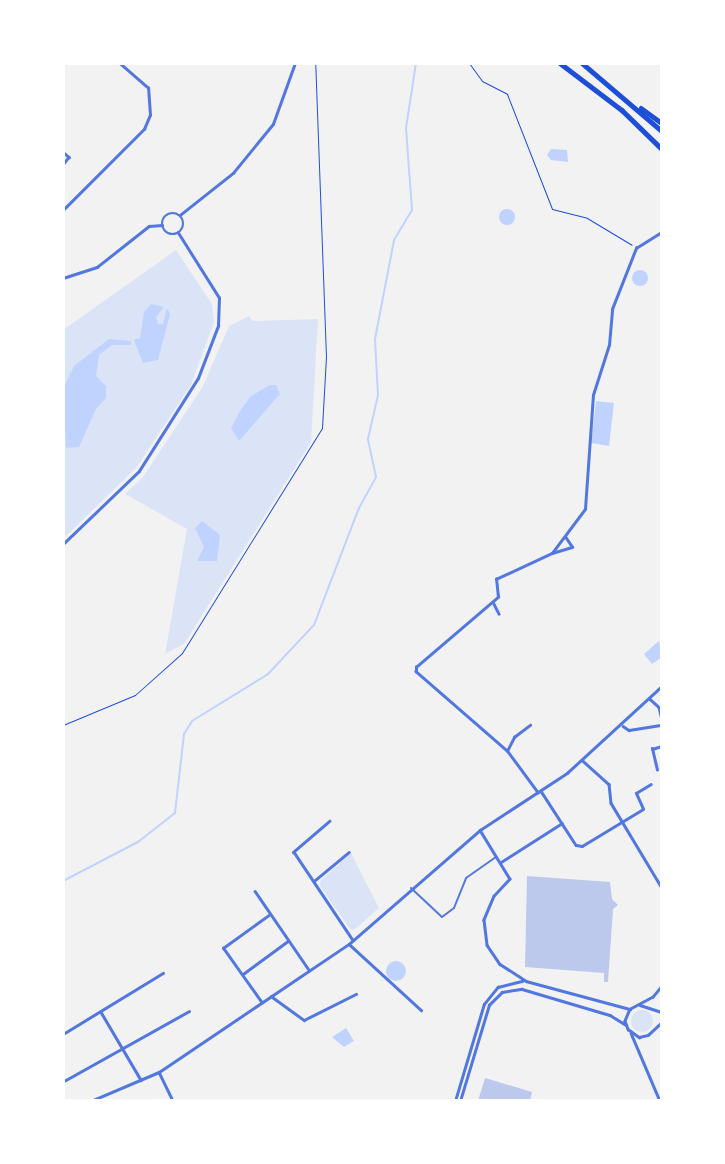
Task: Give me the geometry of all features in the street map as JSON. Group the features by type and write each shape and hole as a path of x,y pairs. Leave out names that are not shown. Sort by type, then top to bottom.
{"highway":[{"path":"560,63 662,149"},
{"path":"582,63 662,123"},
{"path":"635,104 662,131"}],"street":[{"path":"63,210 144,129 152,102 148,88 119,63"},
{"path":"162,225 169,213 180,215 214,192 273,124 295,63"},
{"path":"63,152 69,157 63,165"},
{"path":"178,233 183,227 180,215"},
{"path":"162,225 166,232 178,233"},
{"path":"63,278 97,267 149,226 162,225"},
{"path":"552,552 588,502 587,442 593,395 609,345 612,309 636,248 662,232"},
{"path":"63,544 139,471 198,378 218,326 219,298 178,233"},
{"path":"565,537 572,547 552,552 496,579 498,597 416,667 416,672 507,751 578,846 622,824 643,809 636,793 651,784"},
{"path":"492,602 499,614"},
{"path":"91,1101 159,1072 349,944 480,830 582,760 623,726 662,686"},
{"path":"650,699 659,707 662,720"},
{"path":"507,751 514,737 530,725"},
{"path":"623,726 629,730 662,725"},
{"path":"657,770 652,749 662,746"},
{"path":"582,760 609,784 611,803 662,888"},
{"path":"330,821 295,852 353,940"},
{"path":"501,862 562,823"},
{"path":"480,830 510,879 487,907 483,934 500,964 526,981 631,1009 640,1005 662,986"},
{"path":"314,881 349,852"},
{"path":"411,888 442,917 454,908 466,878 497,857"},
{"path":"255,891 309,970"},
{"path":"262,1003 223,948 269,915"},
{"path":"242,975 288,941"},
{"path":"349,944 421,1010"},
{"path":"63,1034 163,973"},
{"path":"455,1101 490,994 508,983 526,981"},
{"path":"460,1101 489,1005 502,992 522,989 610,1015 626,1025 660,1101"},
{"path":"271,996 304,1020 356,994"},
{"path":"640,1005 662,1012"},
{"path":"626,1025 631,1009"},
{"path":"64,1081 189,1011"},
{"path":"101,1012 141,1080"},
{"path":"631,1033 648,1035 662,1022"},
{"path":"159,1072 173,1101"},
{"path":"221,1101 228,1101"}],"path":[{"path":"63,725 135,695 182,653 322,428 326,357 315,63"},
{"path":"441,63 450,63"},
{"path":"469,63 481,81 507,94 552,209 587,218 636,248"}],"shaded area":[{"path":"176,250 212,304 214,322 191,385 136,468 63,539 63,330"},
{"path":"249,316 253,321 318,319 311,442 184,644 165,654 187,529 125,494 143,477 202,388 229,326"},
{"path":"351,853 379,908 354,930 350,929 320,886 321,880"},
{"path":"642,1010 650,1013 653,1021 650,1029 642,1032 634,1029 631,1021 634,1013"}],"water":[{"path":"551,149 567,150 568,162 551,160 547,155"},
{"path":"507,209 513,211 513,223 507,225 501,223 499,217 501,211"},
{"path":"640,270 648,278 640,286 632,278"},
{"path":"151,304 164,307 156,317 158,324 163,324 167,308 170,314 158,360 143,363 134,340 140,338 144,312"},
{"path":"109,339 131,341 131,345 112,345 99,355 96,376 106,386 106,398 96,409 79,447 66,448 63,389 74,366"},
{"path":"270,385 276,385 280,394 239,441 231,428 240,411 251,396"},
{"path":"596,401 614,403 609,446 591,443"},
{"path":"202,521 220,535 217,561 197,561 204,547 195,528"},
{"path":"659,641 662,657 652,664 644,654"},
{"path":"396,961 403,964 406,971 403,978 396,981 389,978 386,971 389,964"},
{"path":"346,1028 354,1041 344,1047 332,1037"}],"building":[{"path":"527,876 610,882 612,899 618,905 613,909 608,982 604,982 604,973 525,967"},
{"path":"485,1078 532,1092 530,1101 478,1101"}],"waterway":[{"path":"63,881 138,842 175,813 184,734 192,721 268,674 314,625 359,508 376,477 368,439 378,395 375,339 394,240 412,210 406,128 416,63"}]}
